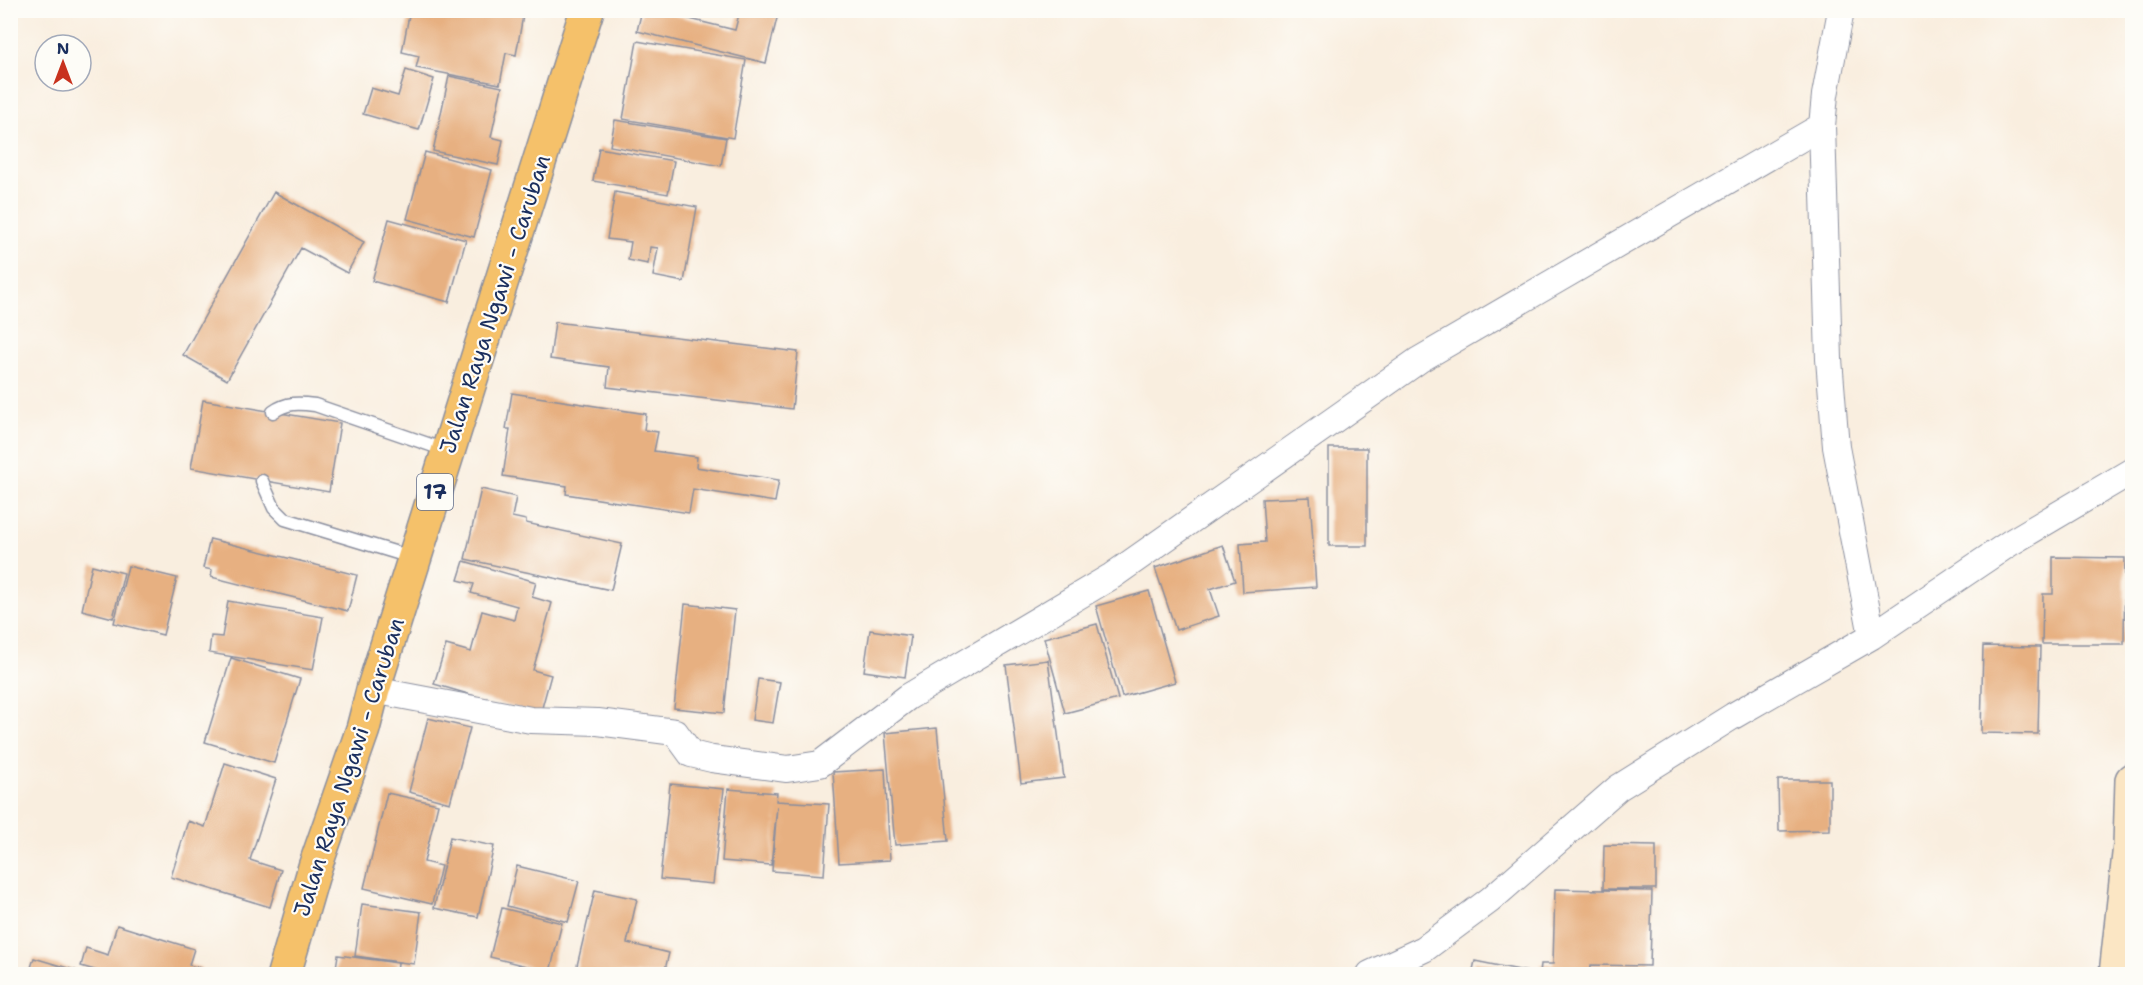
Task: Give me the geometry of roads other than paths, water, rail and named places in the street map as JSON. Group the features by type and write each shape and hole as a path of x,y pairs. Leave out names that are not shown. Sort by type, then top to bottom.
{"highway":[{"name":"Jalan Raya Ngawi - Caruban","path":"284,975 315,867 363,729 373,690 587,10"}],"street":[{"path":"1841,10 1825,95 1822,126 1829,359 1836,447 1872,636"},
{"path":"373,690 531,720 598,722 675,732 691,754 712,759 787,769 820,764 908,697 1112,576 1419,360 1822,126"},
{"path":"1370,975 1424,949 1490,900 1618,788 1733,716 1872,636 2010,543 2133,471"},
{"path":"2116,975 2130,845 2133,780"}],"lane":[{"path":"273,412 283,405 298,402 315,405 448,451"},
{"path":"262,481 273,508 285,519 415,558"}]}
